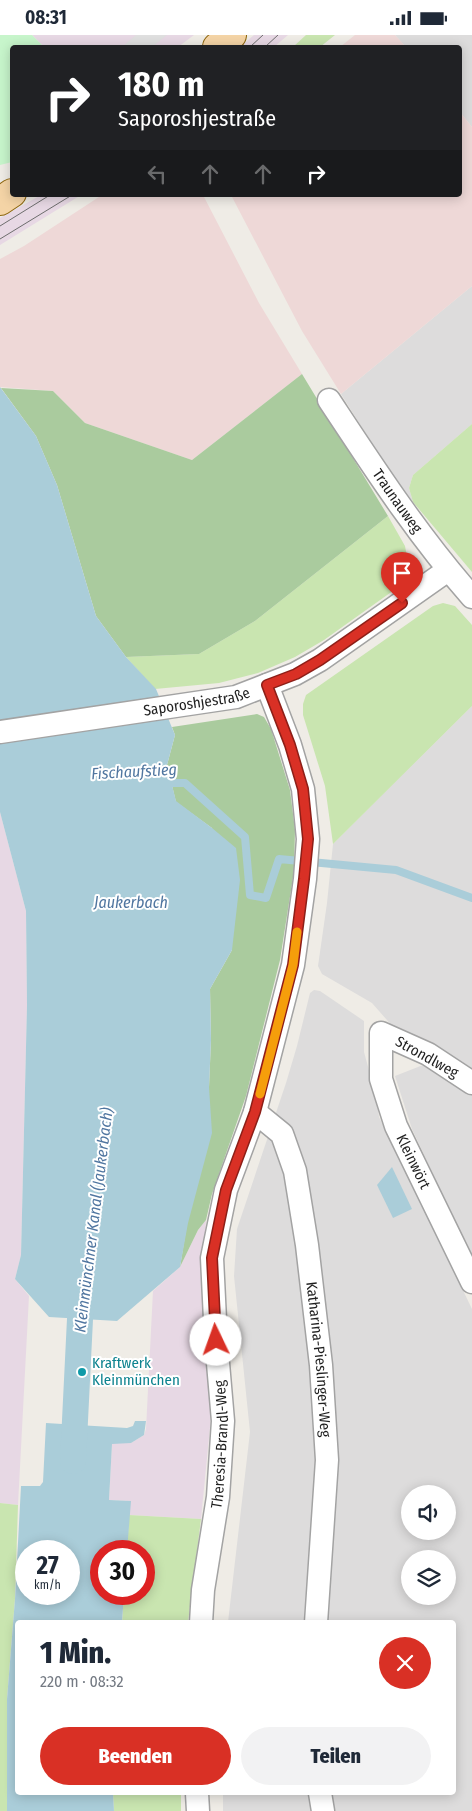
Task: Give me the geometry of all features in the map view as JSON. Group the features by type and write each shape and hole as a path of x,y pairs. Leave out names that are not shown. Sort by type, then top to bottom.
{"main road":[{"path":"220,45 232,35"}],"street":[{"name":"Traunauweg","path":"329,400 410,519 448,570 472,597"},
{"name":"Saporoshjestraße","path":"0,732 236,697 296,674 320,660 448,570"},
{"name":"Theresia-Brandl-Weg","path":"201,1620 203,1590 218,1497 223,1421 216,1340 212,1258 226,1190 255,1112 293,965 308,839 303,789 290,745 267,685"},
{"name":"Strondlweg","path":"381,1033 428,1054 472,1083"},
{"name":"Kleinwört","path":"381,1033 381,1079 396,1126 472,1282"},
{"name":"Katharina-Pieslinger-Weg","path":"255,1112 282,1133 295,1171 313,1291 321,1365 327,1460 316,1620"},
{"path":"197,1795 198,1811"},
{"path":"320,1795 323,1811"}],"shaded area":[{"path":"32,35 194,35 181,45 42,45"},
{"path":"136,35 167,35 154,45 124,45"},
{"path":"254,35 288,35 276,45 242,45"},
{"path":"355,35 395,35 404,45 342,45"},
{"path":"395,35 472,35 472,127 462,114 462,45 404,45"},
{"path":"462,114 472,127 472,286 341,394 302,331 232,197 462,197"},
{"path":"37,197 78,197 0,245 0,218"},
{"path":"99,197 204,197 259,303 302,374 192,460 85,423 53,391 0,387 0,259 24,246"},
{"path":"472,286 472,424 413,475 409,488 413,502 386,466 341,394"},
{"path":"472,706 472,1076 394,1028 372,1003 322,974 318,966 333,844"},
{"path":"0,812 26,911 27,1005 21,1255 15,1279 29,1296 18,1505 0,1503"},
{"path":"314,990 320,991 364,1021 364,1052 376,1096 379,1117 472,1309 472,1811 223,1811 223,1795 456,1795 456,1620 228,1620 250,1432 234,1276 237,1229 286,1083 310,993"},
{"path":"423,1065 472,1094 472,1258 412,1129 395,1076"},
{"path":"206,1220 202,1279 203,1320 211,1417 201,1519 129,1515 130,1501 109,1500 112,1443 131,1443 144,1435 146,1429 153,1291 180,1267 198,1230"}],"green space":[{"path":"0,35 32,35 42,45 10,45 10,162 0,165"},
{"path":"306,35 335,35 322,45 295,45"},
{"path":"302,374 388,516 255,621 199,654 126,657 96,616 57,485 36,436 1,388 53,391 85,423 192,460"},
{"path":"472,424 472,572 413,502 409,488 413,475"},
{"path":"388,516 405,546 409,567 404,583 324,640 295,657 258,673 219,683 155,689 126,657 199,654 255,621"},
{"path":"443,603 455,606 472,625 472,706 333,844 325,786 303,715 303,704 306,695 433,606"},
{"path":"257,714 264,717 271,729 290,790 295,830 294,871 280,960 246,1096 212,1194 206,1220 198,1230 180,1267 209,1087 211,1040 210,989 232,950 212,828 176,802 167,765 175,735 172,727"},
{"path":"0,1503 18,1505 17,1540 15,1540 15,1599 7,1699 7,1811 0,1811"},
{"path":"129,1515 201,1519 188,1620 122,1620 123,1605 155,1605 155,1540 128,1540"},
{"path":"113,1795 181,1795 181,1811 114,1811"}],"water":[{"name":"Jaukerbach","path":"0,387 36,436 57,485 96,616 126,657 156,689 175,735 167,765 176,801 236,848 240,880 232,950 210,989 211,1040 209,1087 212,1133 188,1223 180,1267 117,1321 49,1317 15,1279 21,1255 27,1005 26,911 0,812"},
{"path":"392,1167 412,1209 393,1218 377,1185"},
{"path":"135,1421 146,1421 144,1435 131,1443 112,1444 109,1500 131,1501 128,1540 90,1540 90,1605 123,1605 122,1620 15,1620 15,1795 113,1795 114,1811 7,1811 7,1699 15,1599 15,1605 80,1605 80,1540 18,1540 21,1486 40,1486 43,1482 46,1423 127,1428 133,1426"}],"waterway":[{"name":"Fischaufstieg","path":"163,783 185,783 245,837 250,895 266,898 279,859 396,870 472,898"},
{"name":"Kleinmünchner Kanal (Jaukerbach)","path":"73,1461 80,1319 85,1283"}],"tram line":[{"path":"252,45 263,35"},
{"path":"267,45 278,35"},
{"path":"0,226 47,197"},
{"path":"0,239 69,197"}],"slow traffic":[{"path":"260,1094 293,965 297,932"}],"place":[{"name":"Kraftwerk Kleinmünchen","path":"82,1372"}],"route":[{"path":"216,1340 212,1258 226,1190 255,1112 293,965 308,839 303,789 290,745 267,685 296,674 320,660 402,603"}]}
